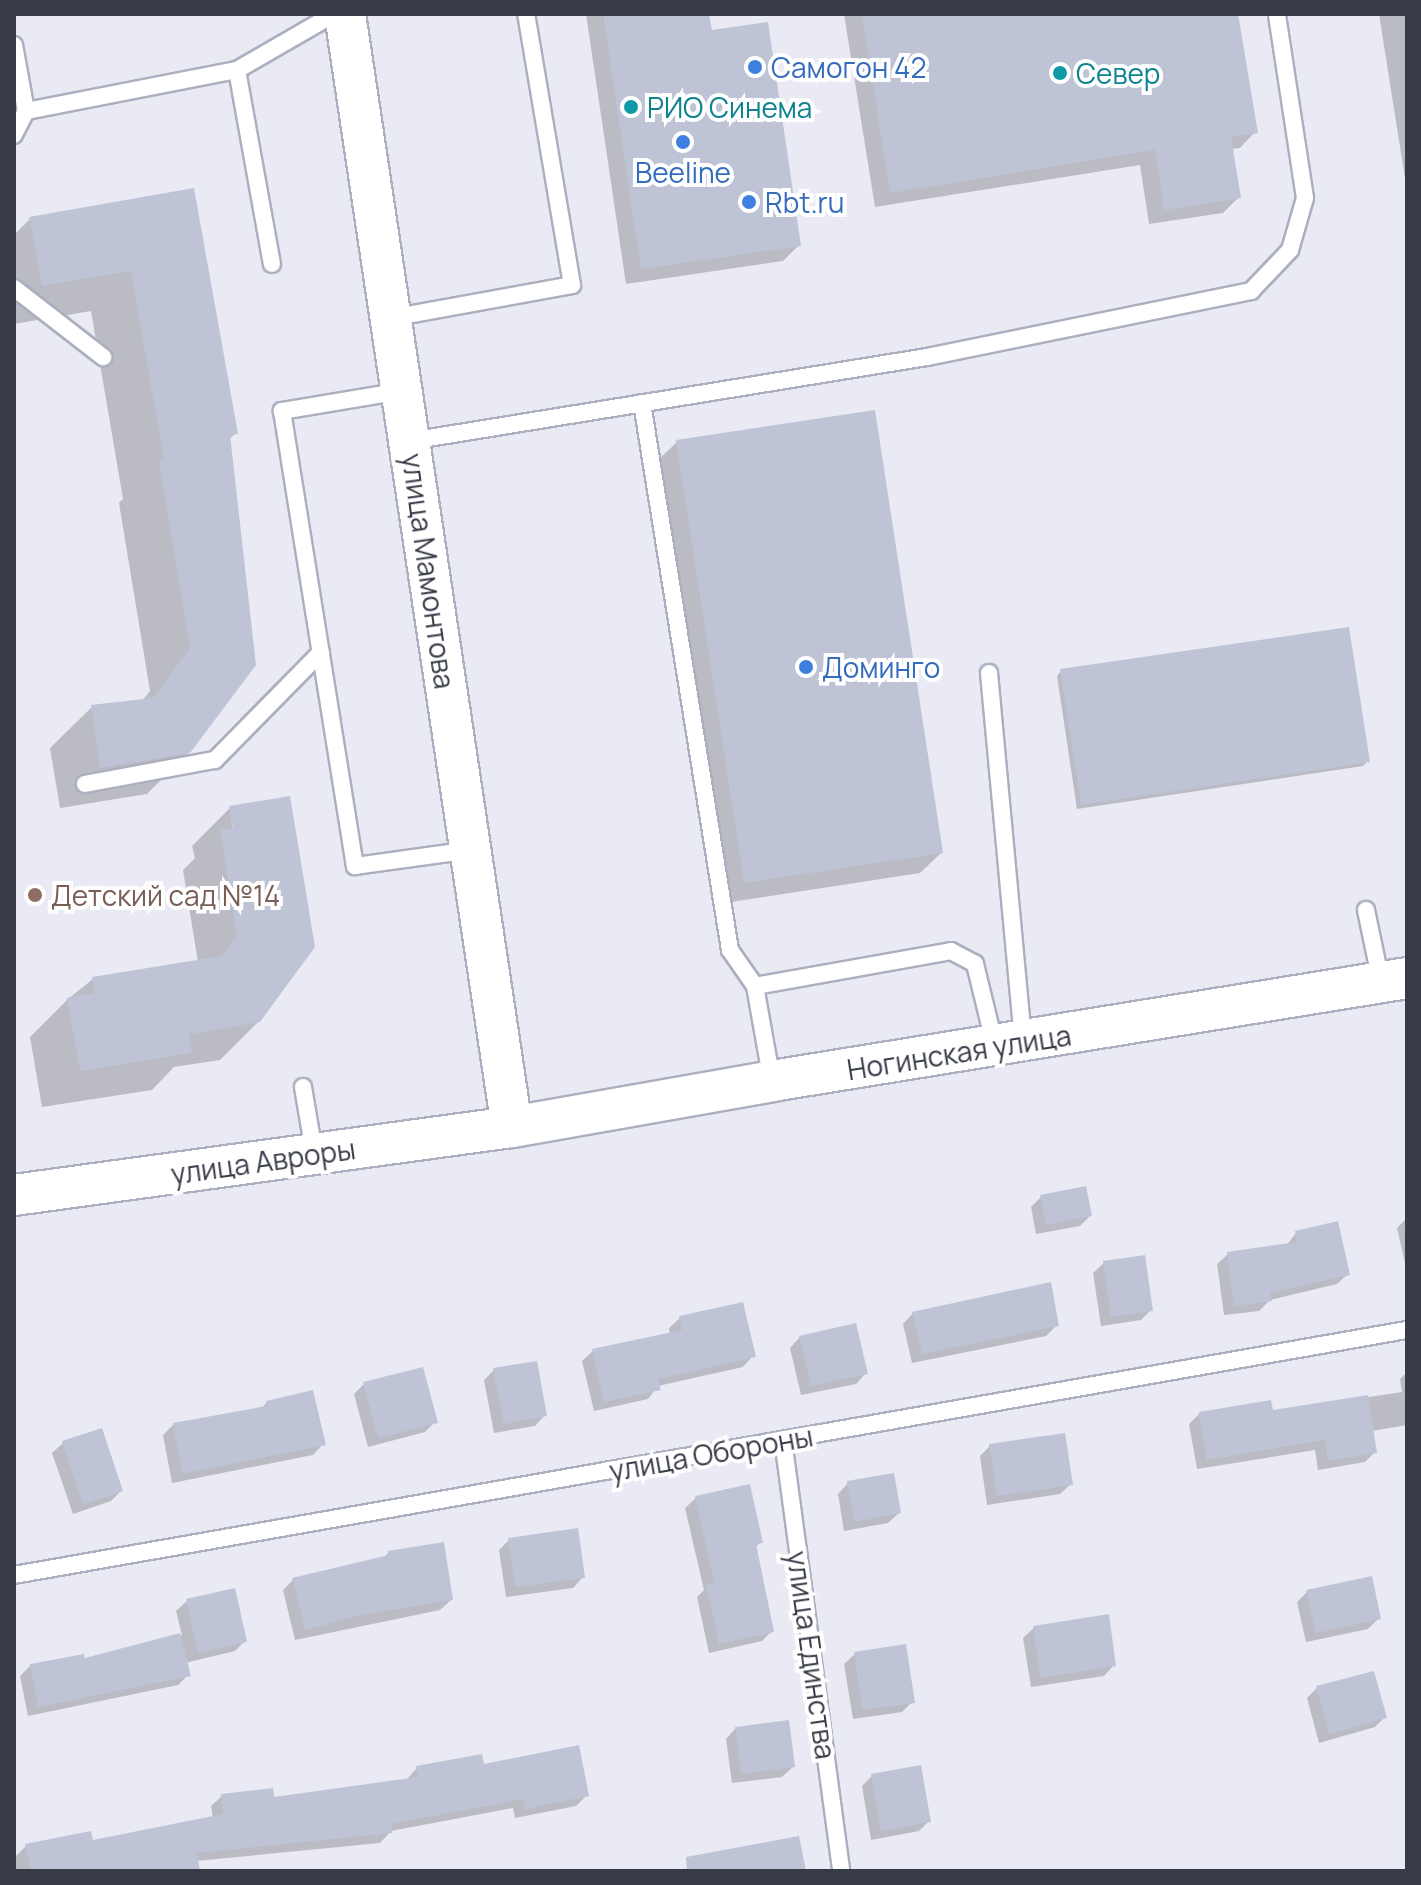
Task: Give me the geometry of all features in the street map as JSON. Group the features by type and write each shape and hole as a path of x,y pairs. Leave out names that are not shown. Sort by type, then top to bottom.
{"street":[{"name":"улица Мамонтова","path":"345,14 512,1127"},
{"name":"Ногинская улица","path":"512,1127 772,1081 1394,980"},
{"name":"улица Авроры","path":"14,1195 512,1127"}],"lane":[{"path":"26,111 237,70 334,14"},
{"path":"391,318 572,285 526,14"},
{"path":"410,441 927,357 1251,291 1290,250 1305,198 1277,14"},
{"path":"14,45 26,111 14,135"},
{"path":"237,70 272,264"},
{"path":"14,288 103,357"},
{"path":"402,391 282,411 355,866 470,850"},
{"path":"642,403 730,950 755,986 772,1081"},
{"path":"85,784 215,760 321,652"},
{"path":"989,673 1009,1044"},
{"path":"1366,910 1394,980"},
{"path":"755,986 951,951 975,964 1009,1044"},
{"path":"303,1087 315,1154"},
{"name":"улица Обороны","path":"14,1575 1407,1330"},
{"name":"улица Единства","path":"783,1440 841,1871"}],"building":[{"path":"603,14 709,14 712,30 768,22 801,246 641,269"},
{"name":"Север","path":"862,14 1238,14 1258,133 1231,137 1241,198 1164,210 1155,150 890,193"},
{"path":"194,188 238,434 230,435 256,665 190,753 100,768 91,705 153,698 190,648 159,460 164,460 131,271 42,286 29,217"},
{"path":"875,410 943,853 744,883 676,440"},
{"path":"1349,627 1370,762 1081,805 1060,669"},
{"path":"290,796 315,947 260,1022 189,1034 192,1053 80,1071 67,998 94,993 92,977 222,956 237,936 220,830 233,828 229,806"},
{"path":"1086,1186 1092,1216 1046,1225 1040,1195"},
{"path":"1338,1221 1350,1275 1270,1293 1272,1301 1234,1306 1227,1252 1297,1242 1295,1231"},
{"path":"1145,1255 1153,1311 1111,1317 1103,1261"},
{"path":"1051,1282 1059,1326 922,1354 912,1312"},
{"path":"743,1302 756,1357 658,1379 661,1390 604,1402 592,1349 682,1330 679,1316"},
{"path":"856,1323 868,1374 811,1386 799,1336"},
{"path":"537,1361 547,1416 504,1424 493,1368"},
{"path":"423,1367 438,1423 378,1438 363,1382"},
{"path":"313,1390 326,1445 182,1474 173,1423 267,1406 266,1401"},
{"path":"1368,1395 1377,1453 1328,1461 1325,1440 1207,1460 1199,1412 1271,1400 1273,1410"},
{"path":"102,1428 123,1491 83,1505 62,1441"},
{"path":"1065,1433 1073,1485 997,1496 989,1444"},
{"path":"894,1473 901,1513 854,1522 847,1481"},
{"path":"750,1484 763,1543 756,1544 774,1632 719,1644 706,1585 714,1583 695,1496"},
{"path":"578,1528 585,1578 515,1587 508,1538"},
{"path":"444,1542 453,1600 365,1614 305,1630 292,1578 389,1555 388,1551"},
{"path":"1372,1576 1381,1619 1316,1633 1306,1590"},
{"path":"235,1588 247,1642 198,1653 186,1599"},
{"path":"1109,1614 1116,1666 1040,1678 1033,1626"},
{"path":"180,1633 191,1676 38,1707 30,1664 84,1654 85,1658"},
{"path":"906,1644 915,1703 862,1710 854,1652"},
{"path":"1374,1671 1387,1718 1329,1734 1316,1686"},
{"path":"789,1720 795,1767 741,1774 735,1727"},
{"path":"579,1745 589,1796 525,1809 523,1799 391,1824 392,1833 197,1853 200,1871 31,1871 25,1844 91,1831 93,1840 223,1814 221,1794 273,1788 274,1797 418,1777 416,1766 482,1754 484,1764"},
{"path":"921,1765 931,1822 881,1831 871,1774"},
{"path":"799,1836 806,1871 687,1871 686,1857"}],"place":[{"name":"Самогон 42","path":"755,67"},
{"name":"Север","path":"1060,73"},
{"name":"РИО Синема","path":"631,107"},
{"name":"Beeline","path":"683,142"},
{"name":"Rbt.ru","path":"749,202"},
{"name":"Доминго","path":"806,667"},
{"name":"Детский сад №14","path":"35,895"}]}
